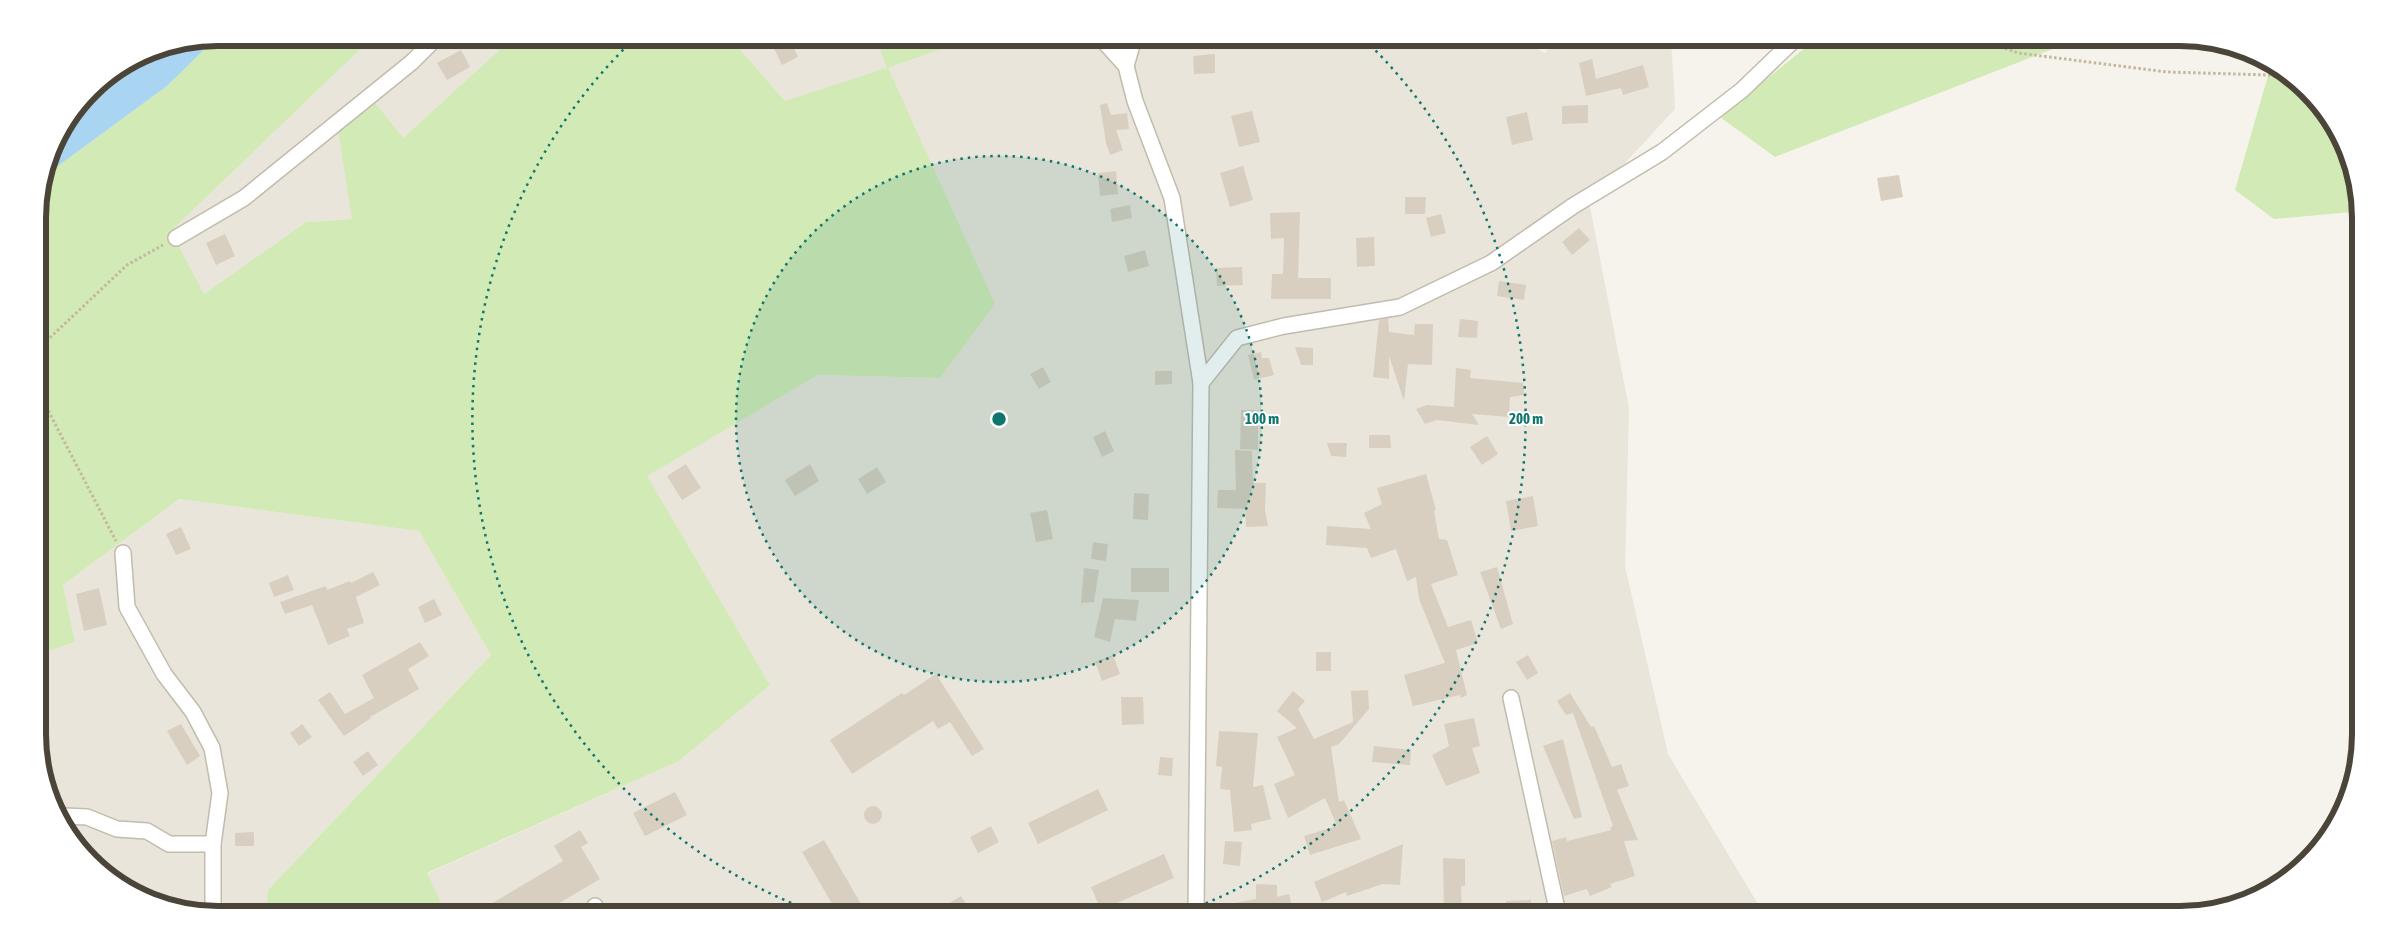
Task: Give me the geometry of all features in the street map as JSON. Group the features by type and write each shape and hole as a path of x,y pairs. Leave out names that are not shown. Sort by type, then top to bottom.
{"street":[{"path":"1201,383 1237,338 1284,326 1400,307 1491,263 1573,206 1662,152 1742,90 1787,46"},
{"path":"176,238 244,198 412,62 427,47"},
{"path":"1109,47 1126,66"},
{"path":"1120,47 1135,101 1172,198 1201,383 1196,906"},
{"path":"1126,66 1132,47"},
{"path":"123,554 128,606 164,674 193,712 212,748 220,793 213,844 212,905"},
{"path":"1510,698 1555,905"},
{"path":"68,816 87,817 117,829 146,831 169,844 213,844"}],"path":[{"path":"2000,46 2018,53 2168,72 2269,75 2278,77"},
{"path":"47,341 127,265 176,238"},
{"path":"47,408 123,554"}],"shaded area":[{"path":"1533,46 1545,53 1550,46 1671,46 1675,109 1589,202 1629,408 1625,566 1668,754 1758,905 442,906 426,874 679,761 770,685 646,476 818,375 940,378 785,101 738,47 879,47 888,68 949,47"},
{"path":"363,47 503,47 403,138 352,219 306,222 204,294 171,231"},
{"path":"179,499 419,531 491,655 268,890 267,906 196,904 163,897 142,888 123,877 105,863 75,829 55,789 46,734 46,652 75,642 63,585"}],"green space":[{"path":"1807,46 2060,46 1775,157 1720,117"},
{"path":"207,47 363,47 171,231 204,294 306,222 352,219 338,129 375,103 403,138 503,47 738,47 785,101 887,68 879,47 949,47 888,68 995,304 940,378 818,375 647,476 770,685 679,761 427,873 442,906 267,906 268,890 491,655 419,531 179,499 63,585 75,642 46,652 47,207 52,174 54,169 167,86"},
{"path":"2269,72 2293,89 2323,123 2343,163 2350,196 2351,212 2274,219 2235,190"}],"water":[{"path":"207,47 167,86 54,169 59,152 75,123 105,89 123,75 152,59 185,50"}],"building":[{"path":"773,47 793,47 798,57 782,65"},
{"path":"461,50 470,67 447,80 437,63"},
{"path":"1215,54 1215,73 1194,74 1193,56"},
{"path":"1592,59 1596,79 1643,65 1649,87 1623,95 1621,88 1586,96 1579,63"},
{"path":"1107,103 1111,115 1127,113 1129,129 1116,130 1123,150 1110,155 1106,143 1100,105"},
{"path":"1588,105 1588,123 1562,124 1562,106"},
{"path":"1252,111 1260,142 1239,147 1231,116"},
{"path":"1527,112 1533,140 1512,145 1506,117"},
{"path":"1243,166 1253,200 1230,207 1220,173"},
{"path":"1116,171 1118,194 1100,196 1098,173"},
{"path":"1899,175 1903,197 1881,201 1877,178"},
{"path":"1405,197 1426,197 1425,214 1405,214"},
{"path":"1130,205 1132,218 1112,222 1110,209"},
{"path":"1300,212 1298,278 1331,278 1331,299 1271,299 1272,274 1283,274 1284,238 1271,239 1270,213"},
{"path":"1441,214 1446,233 1431,237 1426,218"},
{"path":"1579,228 1590,240 1572,255 1562,242"},
{"path":"225,234 235,256 216,265 206,243"},
{"path":"1374,237 1375,266 1357,267 1356,238"},
{"path":"1145,250 1149,266 1128,272 1124,256"},
{"path":"1242,267 1243,285 1217,286 1216,268"},
{"path":"1499,281 1526,285 1524,300 1497,296"},
{"path":"1388,318 1389,332 1414,335 1415,324 1433,324 1432,365 1408,364 1404,401 1389,356 1389,379 1373,377 1379,320"},
{"path":"1460,319 1478,321 1477,338 1458,337"},
{"path":"1295,347 1313,348 1313,365 1301,365"},
{"path":"1261,352 1262,358 1269,358 1274,375 1254,380 1248,355"},
{"path":"1043,367 1051,382 1039,389 1030,374"},
{"path":"1456,368 1471,370 1470,378 1523,383 1524,395 1510,397 1509,417 1472,414 1479,425 1437,420 1425,424 1416,409 1427,405 1454,407"},
{"path":"1155,371 1172,371 1172,384 1155,385"},
{"path":"1241,410 1258,410 1258,450 1240,449"},
{"path":"1105,431 1114,451 1102,457 1093,437"},
{"path":"1369,435 1390,435 1391,448 1369,448"},
{"path":"1487,436 1498,454 1482,465 1470,447"},
{"path":"1327,443 1347,443 1346,457 1331,456"},
{"path":"1235,450 1252,451 1253,483 1266,483 1265,510 1268,526 1246,527 1245,509 1217,508 1218,490 1236,490"},
{"path":"686,464 701,488 682,500 667,476"},
{"path":"810,464 819,481 795,496 785,480"},
{"path":"877,467 886,482 867,494 858,479"},
{"path":"1426,474 1436,510 1434,511 1439,539 1447,540 1458,575 1431,584 1448,627 1471,620 1478,643 1456,650 1467,695 1461,698 1460,695 1413,706 1404,675 1445,663 1419,599 1416,577 1407,581 1396,549 1371,558 1367,548 1326,545 1327,526 1371,529 1364,513 1382,504 1377,488"},
{"path":"1134,493 1149,494 1148,520 1133,519"},
{"path":"1533,496 1538,526 1511,531 1506,501"},
{"path":"1047,510 1053,539 1036,542 1030,513"},
{"path":"181,527 191,549 176,555 166,534"},
{"path":"1093,542 1108,544 1106,561 1091,559"},
{"path":"1497,567 1513,624 1501,629 1480,572"},
{"path":"1084,568 1099,570 1094,602 1081,603"},
{"path":"1131,568 1169,568 1169,592 1131,592"},
{"path":"373,572 380,585 356,597 364,623 347,629 350,636 328,645 312,605 285,614 280,602 326,586 327,590 350,581 351,583"},
{"path":"288,575 294,590 274,597 269,583"},
{"path":"99,588 107,625 84,631 76,594"},
{"path":"1103,598 1139,600 1136,621 1115,619 1110,642 1094,637"},
{"path":"434,599 442,615 425,623 418,607"},
{"path":"420,642 429,656 408,669 419,689 370,717 344,736 318,700 330,692 345,714 374,698 362,675"},
{"path":"1316,652 1331,652 1331,671 1316,671"},
{"path":"1113,655 1120,674 1102,681 1095,662"},
{"path":"1528,655 1538,673 1527,680 1516,662"},
{"path":"936,674 984,749 972,756 950,722 938,729 933,721 852,774 830,740 902,693 904,695"},
{"path":"1368,690 1369,709 1339,744 1331,747 1339,802 1344,800 1361,839 1310,855 1304,836 1337,826 1325,798 1288,818 1274,784 1295,775 1277,737 1297,728 1277,711 1293,691 1305,701 1298,709 1314,739 1353,722 1351,691"},
{"path":"1570,693 1591,727 1594,726 1612,767 1621,764 1629,786 1617,790 1638,840 1624,841 1635,876 1610,884 1612,887 1590,896 1587,889 1564,896 1552,841 1566,837 1567,841 1611,830 1610,828 1613,826 1573,713 1566,715 1557,701"},
{"path":"1121,697 1143,697 1144,724 1122,725"},
{"path":"1474,718 1480,746 1472,748 1480,773 1446,786 1432,755 1449,746 1444,724"},
{"path":"181,724 200,756 187,765 167,731"},
{"path":"302,724 312,737 299,746 290,733"},
{"path":"1219,731 1258,733 1253,787 1263,785 1271,819 1251,824 1252,830 1234,832 1230,790 1220,789 1222,767 1216,766"},
{"path":"1563,739 1582,817 1574,819 1543,746"},
{"path":"1374,746 1411,750 1410,765 1372,762"},
{"path":"368,751 378,765 363,776 353,762"},
{"path":"1160,757 1173,758 1172,776 1158,775"},
{"path":"1098,789 1108,810 1038,844 1028,823"},
{"path":"675,792 687,815 645,836 633,813"},
{"path":"869,806 877,806 882,811 880,822 869,824 864,819 864,811"},
{"path":"991,826 999,842 978,853 970,837"},
{"path":"580,830 588,843 581,847 600,879 555,906 488,906 563,861 554,846"},
{"path":"254,832 254,846 235,846 235,833"},
{"path":"824,840 861,904 833,906 802,852"},
{"path":"1225,841 1242,842 1240,866 1223,864"},
{"path":"1403,844 1400,885 1383,884 1347,896 1346,892 1322,902 1314,882"},
{"path":"1164,854 1174,878 1111,906 1099,906 1091,887"},
{"path":"1443,858 1465,859 1465,886 1461,886 1462,905 1444,905"},
{"path":"1256,884 1277,885 1277,897 1289,894 1292,905 1221,905 1256,899"},
{"path":"961,896 967,906 945,906"},
{"path":"1531,900 1531,905 1506,905 1506,901"}]}
